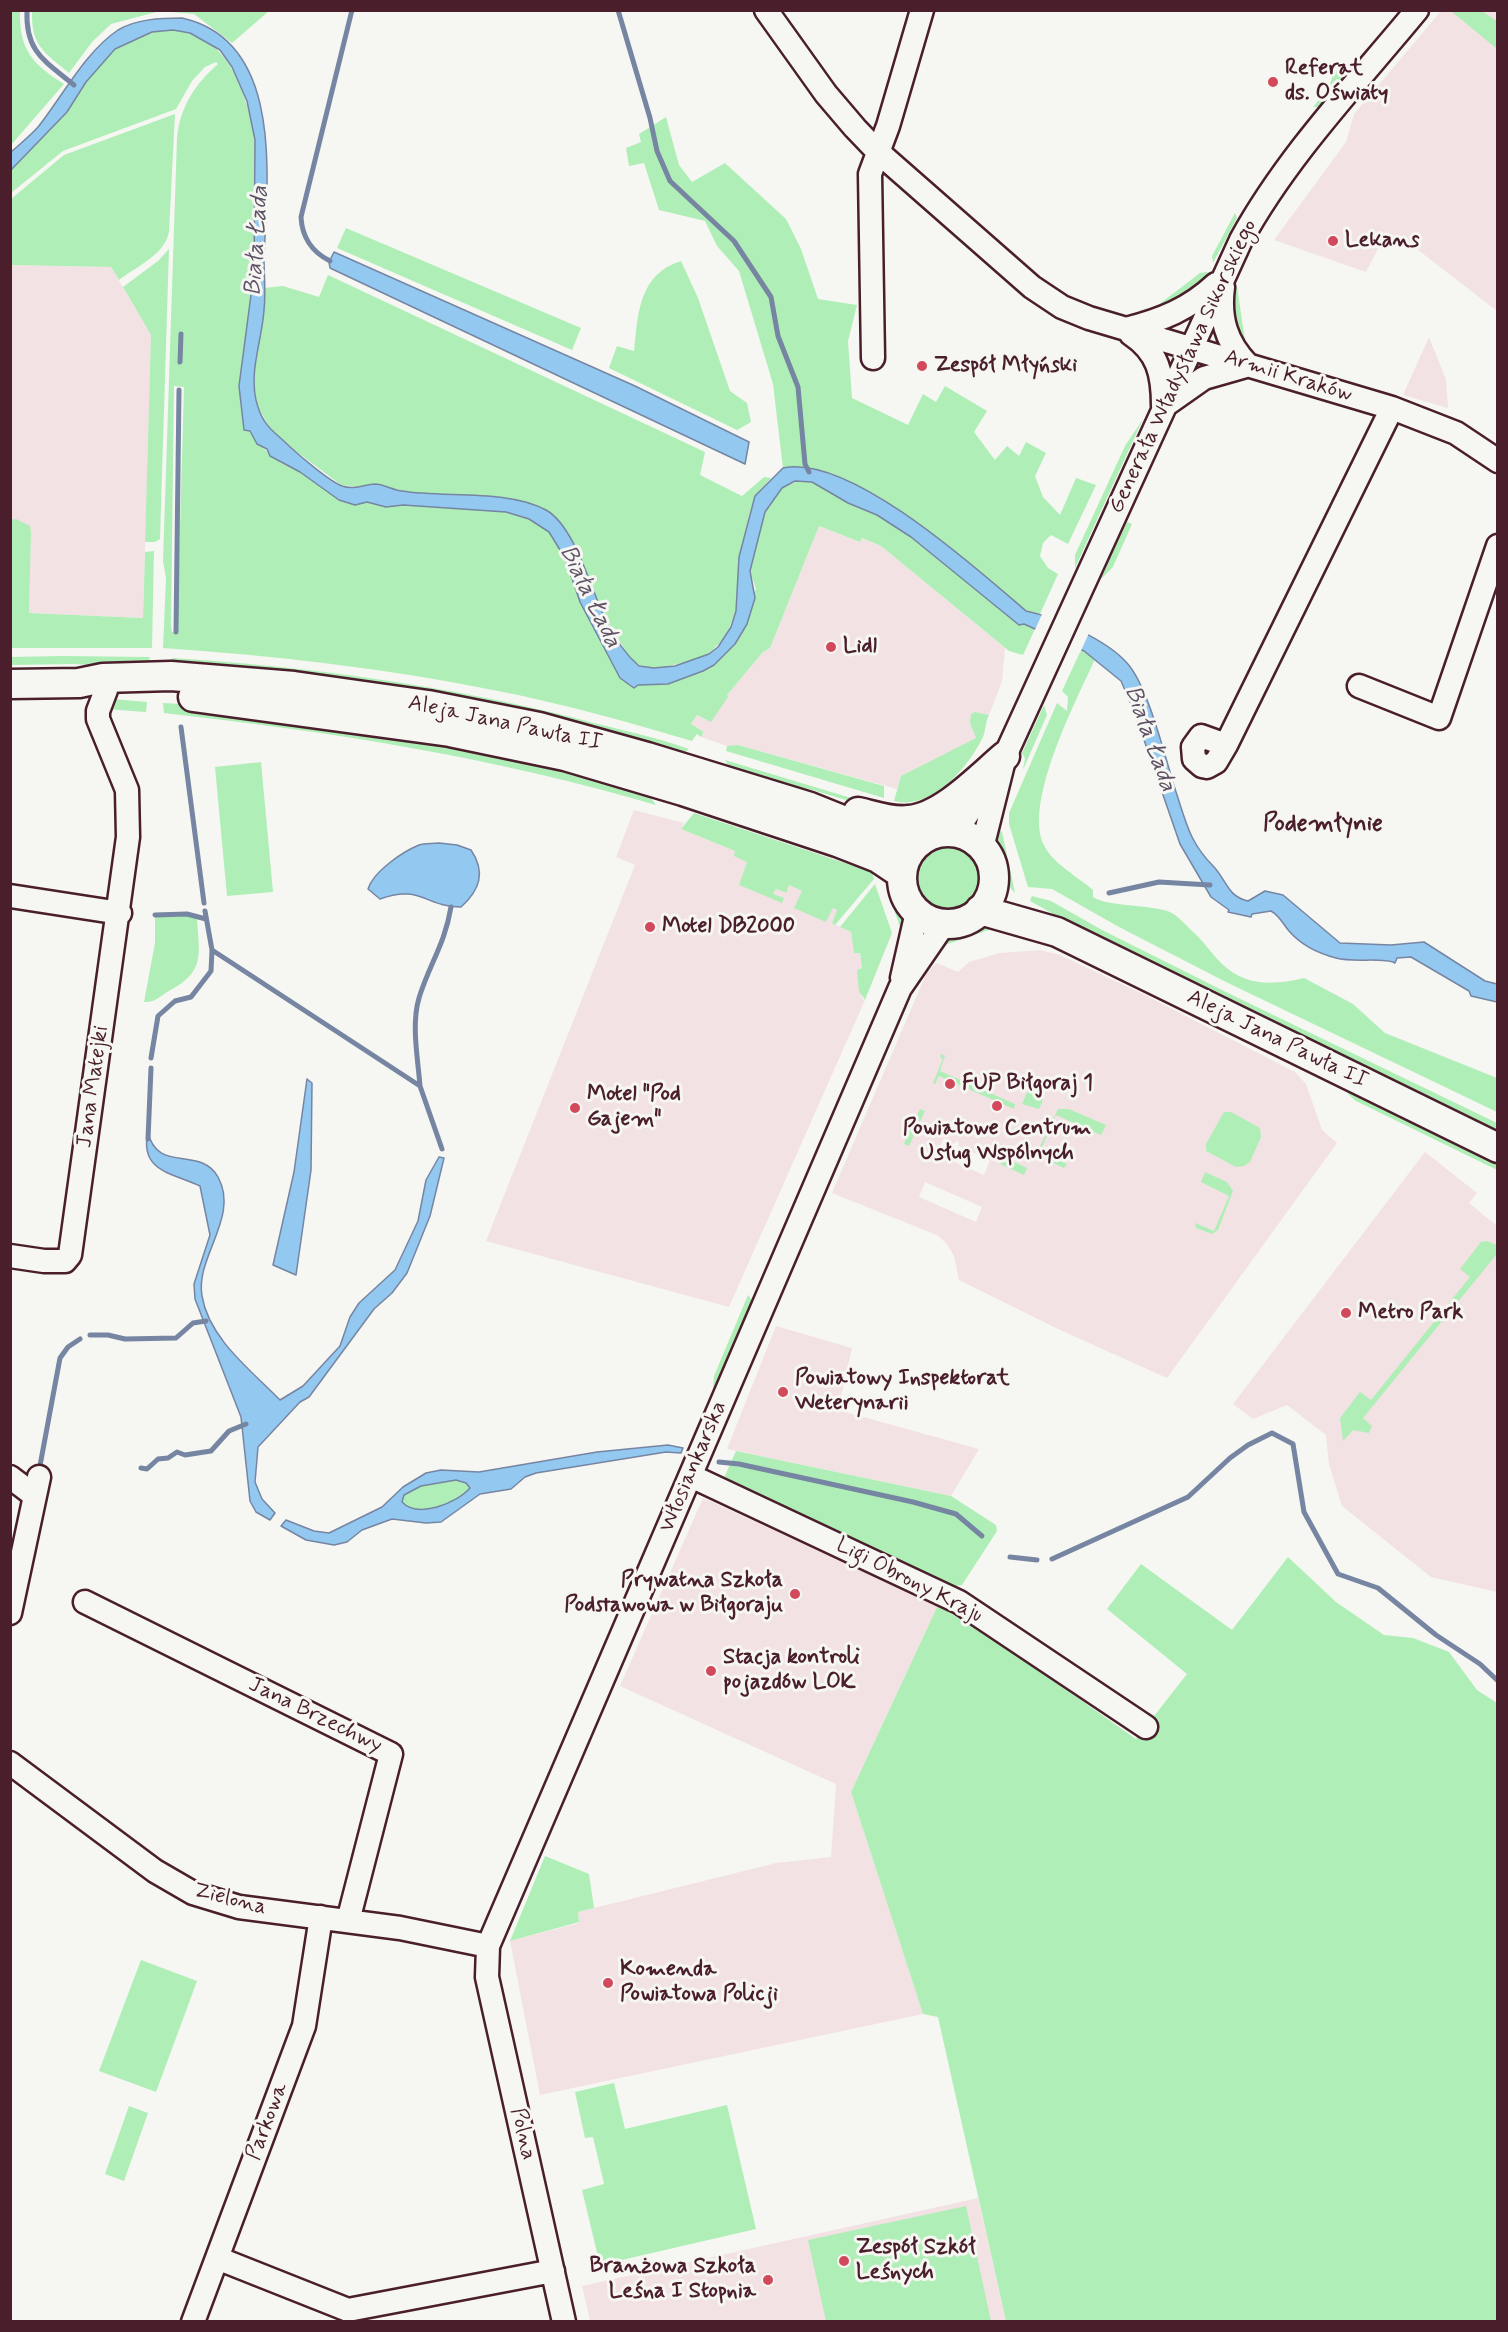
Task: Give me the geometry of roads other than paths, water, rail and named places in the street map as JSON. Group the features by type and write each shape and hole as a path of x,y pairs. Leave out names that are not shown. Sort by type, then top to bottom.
{"main road":[{"name":"Aleja Jana Pawła II","path":"10,684 79,683 103,678 171,676 294,686 408,702 550,730 647,757 823,812 902,844 916,845"},
{"name":"Aleja Jana Pawła II","path":"79,683 102,701 255,704 493,739 544,751 683,791 789,825 866,852 902,874"},
{"path":"823,812 851,811 897,820 926,817 943,807 1005,756"},
{"path":"948,832 966,836 982,848 990,861 993,885 988,899 980,910 963,921 944,924 932,921 917,912 906,898 902,874 907,858 916,845 934,834 948,832"},
{"name":"Aleja Jana Pawła II","path":"993,885 1057,932 1497,1148"},
{"name":"Aleja Jana Pawła II","path":"980,910 1057,932"}],"street":[{"name":"Armii Kraków","path":"766,10 826,94 877,151 1038,292 1078,314 1392,408 1456,433 1497,461"},
{"path":"873,358 869,179 877,151 888,126 922,10"},
{"name":"Generała Władysława Sikorskiego","path":"948,832 960,824 1005,756 1224,274 1249,226 1273,187 1417,10"},
{"path":"1125,329 1158,321 1185,309 1205,294 1224,274"},
{"path":"1163,407 1198,381 1248,366 1234,348 1223,325 1221,304 1224,274"},
{"path":"1125,329 1143,343 1157,360 1162,378 1163,407"},
{"path":"1226,745 1392,408"},
{"path":"1359,686 1439,718 1497,546"},
{"name":"Jana Matejki","path":"10,1256 65,1261 70,1255 120,913 129,806 127,790 102,701"},
{"name":"Generała Władysława Sikorskiego","path":"982,848 1005,756"},
{"path":"10,896 120,913"},
{"name":"Włosiankarska","path":"488,1946 900,988 917,912"},
{"name":"Włosiankarska","path":"900,988 944,924"},
{"name":"Ligi Obrony Kraju","path":"690,1476 959,1602 1146,1727"},
{"path":"10,1477 37,1486 15,1572 10,1613"},
{"name":"Jana Brzechwy","path":"85,1602 391,1754 348,1921"},
{"name":"Zielona","path":"10,1763 183,1889 227,1904 433,1934 488,1946"},
{"name":"Parkowa","path":"193,2322 304,2026 321,1917"},
{"name":"Polna","path":"488,1946 487,1977 564,2322"},
{"path":"217,2258 350,2316 553,2271"}],"water":[{"name":"Biała Łada","path":"182,18 215,32 239,54 254,83 263,117 267,154 265,303 256,358 255,395 267,425 322,474 346,487 375,484 419,493 513,499 546,510 566,530 582,561 606,621 620,645 639,666 654,668 675,666 709,654 718,647 731,627 736,611 739,557 755,496 783,468 810,468 842,478 911,518 945,543 1026,611 1051,618 1094,638 1127,663 1143,689 1150,707 1191,834 1200,850 1236,896 1248,901 1265,891 1283,895 1340,943 1391,945 1424,942 1485,981 1497,984 1497,1002 1471,996 1469,991 1411,957 1397,958 1395,963 1384,960 1336,958 1304,944 1271,911 1252,914 1251,917 1228,912 1229,910 1211,897 1180,844 1134,711 1121,681 1084,651 1024,624 1019,625 911,537 877,515 848,503 812,482 795,481 782,488 765,512 750,571 755,598 747,624 735,644 714,665 703,671 668,684 638,685 634,688 620,678 580,602 565,558 549,532 529,519 506,512 403,505 386,507 367,502 355,505 339,500 300,472 270,456 267,449 257,444 250,431 244,430 239,386 254,272 255,140 247,101 232,67 220,50 190,33 173,30 152,32 115,49 86,82 67,112 11,170 11,152 38,127 85,62 106,39 133,23"},
{"path":"334,252 635,386 749,442 745,464 330,268 329,262"},
{"path":"439,843 457,845 471,850 476,858 479,880 473,894 461,907 439,904 405,894 380,899 368,889 382,869 405,852 419,845"},
{"path":"307,1079 312,1083 311,1170 296,1275 273,1265 294,1172"},
{"path":"148,1132 153,1145 160,1152 201,1162 218,1177 223,1192 224,1207 202,1281 202,1296 206,1312 222,1340 280,1400 303,1386 340,1346 350,1317 359,1303 395,1270 418,1221 426,1180 439,1157 444,1158 430,1216 407,1273 392,1293 374,1309 309,1397 300,1402 258,1447 255,1482 262,1499 275,1513 270,1520 256,1512 250,1501 241,1417 195,1299 194,1284 210,1235 200,1186 160,1169 153,1163 148,1155"},
{"path":"668,1445 683,1448 681,1453 666,1452 536,1473 525,1477 511,1489 480,1494 441,1522 426,1523 392,1519 362,1530 347,1542 334,1545 306,1540 281,1526 286,1520 314,1531 329,1533 382,1507 403,1487 426,1473 441,1470 479,1472 597,1452","holes":["456,1480 466,1483 470,1488 464,1494 437,1507 418,1509 402,1502 404,1495 421,1486"]}],"waterway":[{"path":"27,10 27,24 33,46 46,62 74,85"},
{"path":"330,261 309,243 303,231 301,217 352,10"},
{"path":"618,10 650,118 657,151 670,181 734,241 771,297 778,336 798,387 805,464 809,472"},
{"path":"180,362 181,334"},
{"path":"176,632 179,390"},
{"path":"181,727 204,903"},
{"path":"1109,893 1159,882 1210,885"},
{"path":"420,1086 416,1042 417,1008 423,986 445,932 451,907"},
{"path":"151,1058 158,1016 175,1001 191,997 211,971 212,950 205,911"},
{"path":"155,915 187,914 206,919"},
{"path":"212,950 420,1086 442,1149"},
{"path":"148,1139 151,1068"},
{"path":"90,1335 108,1335 125,1339 176,1338 193,1323 206,1321"},
{"path":"39,1471 60,1358 68,1347 80,1339"},
{"path":"141,1468 147,1469 158,1459 168,1458 177,1452 185,1455 211,1451 229,1431 246,1424"},
{"path":"1052,1559 1188,1497 1230,1458 1248,1445 1272,1433 1293,1444 1304,1512 1338,1574 1378,1588 1436,1635 1480,1664 1498,1681"},
{"path":"719,1462 739,1464 913,1502 956,1514 982,1536"},
{"path":"1010,1557 1037,1560"}],"place":[{"name":"Referat ds. Oświaty","path":"1273,82"},
{"name":"Lekans","path":"1333,241"},
{"name":"Zespół Młyński","path":"922,366"},
{"name":"Lidl","path":"831,647"},
{"name":"Motel DB2000","path":"650,927"},
{"name":"FUP Biłgoraj 1","path":"950,1084"},
{"name":"Powiatowe Centrum Usług Wspólnych","path":"997,1106"},
{"name":"Motel \"Pod Gajem\"","path":"575,1108"},
{"name":"Metro Park","path":"1346,1313"},
{"name":"Powiatowy Inspektorat Weterynarii","path":"783,1392"},
{"name":"Prywatna Szkoła Podstawowa w Biłgoraju","path":"795,1594"},
{"name":"Stacja kontroli pojazdów LOK","path":"711,1671"},
{"name":"Komenda Powiatowa Policji","path":"608,1983"},
{"name":"Zespół Szkół Leśnych","path":"844,2261"},
{"name":"Branżowa Szkoła Leśna I Stopnia","path":"768,2280"}],"district":[{"name":"Podemłynie","path":"1323,825"}]}
